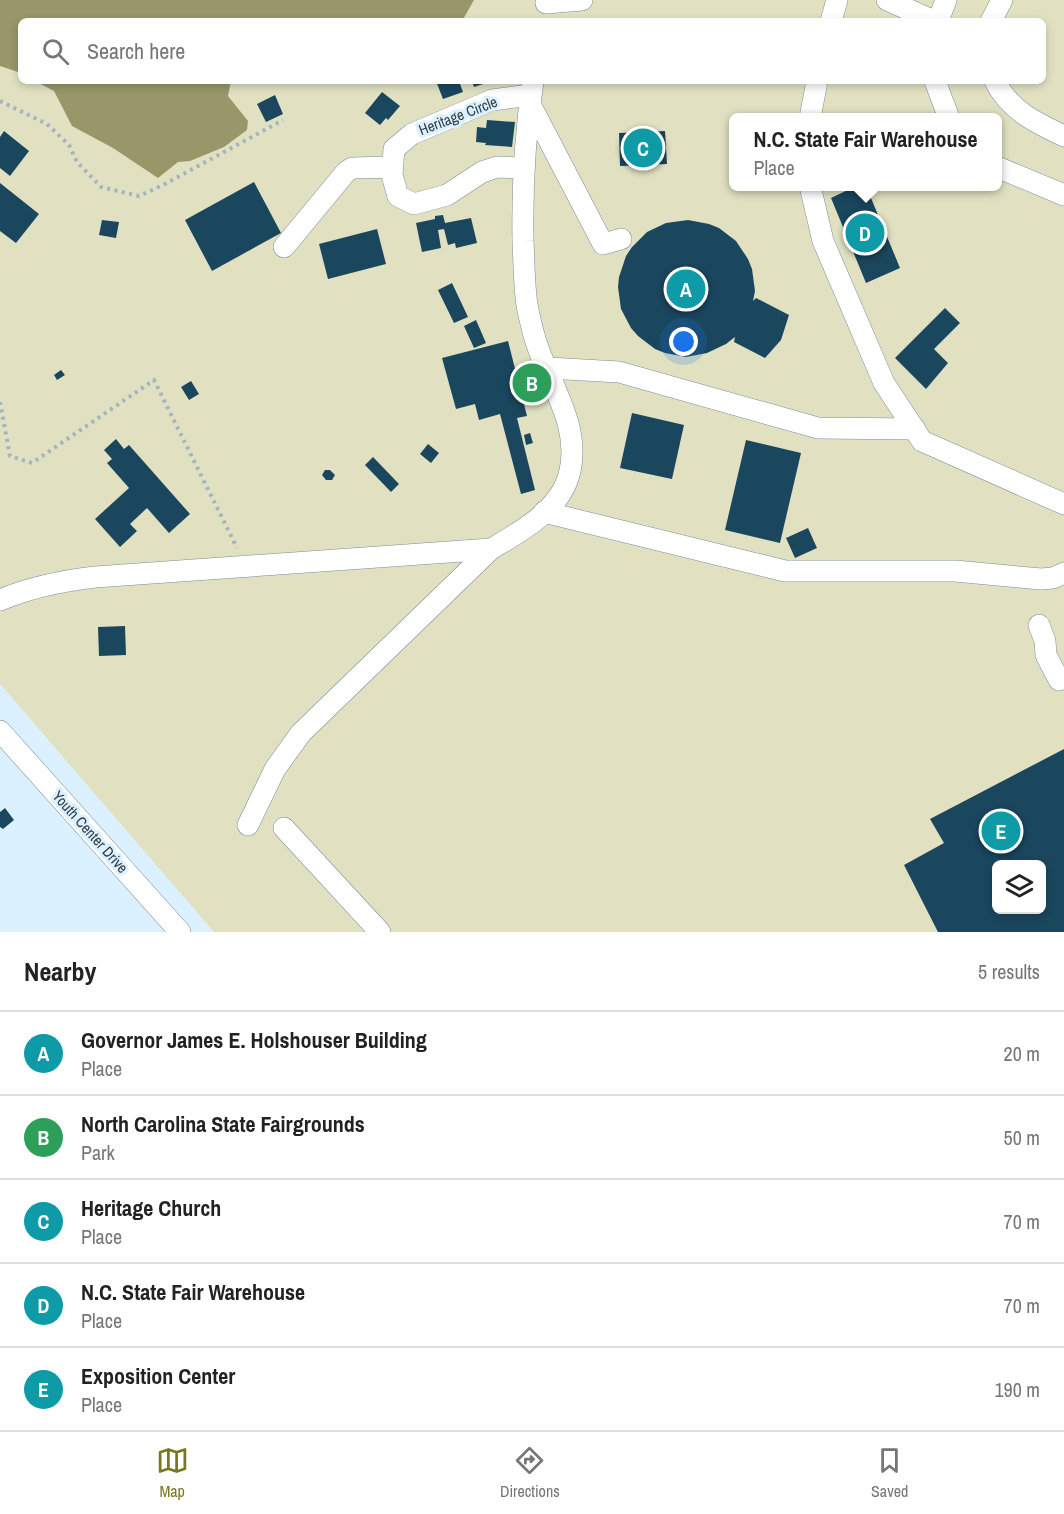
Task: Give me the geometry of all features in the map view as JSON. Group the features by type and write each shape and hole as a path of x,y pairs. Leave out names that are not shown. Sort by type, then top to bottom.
{"street":[{"path":"545,8 582,0"},
{"path":"832,18 837,0"},
{"path":"887,0 929,18"},
{"path":"937,18 946,0"},
{"path":"993,18 1002,0"},
{"path":"811,113 816,84"},
{"path":"936,84 947,113"},
{"path":"996,84 1001,94 1018,111 1036,123 1064,136"},
{"path":"248,825 275,769 301,733 491,549 522,530 544,512 563,488 568,477 572,461 571,438 566,414 540,354 527,303 524,267 523,168 531,93"},
{"path":"531,93 603,244 621,239"},
{"name":"Heritage Circle","path":"392,167 394,149 412,134 492,100 531,93"},
{"path":"284,247 346,172 352,168 392,167 398,196 414,204 447,195 482,172 497,167 523,168"},
{"path":"1002,169 1064,195"},
{"path":"811,191 823,241 884,383 922,441 1064,504"},
{"path":"548,368 619,372 818,428 915,429"},
{"path":"544,512 785,571 955,571 1041,579 1053,578 1064,573"},
{"path":"0,600 28,589 94,577 491,549"},
{"path":"1039,625 1045,641 1046,655 1059,680"},
{"name":"Youth Center Drive","path":"0,731 180,932"},
{"path":"284,828 380,932"}],"path":[{"path":"0,101 47,124 69,145 77,162 101,187 139,196 282,120"},
{"path":"0,402 10,456 32,464 154,380 246,566"}],"green space":[{"path":"0,0 1064,0 1064,932 214,932 0,684"}],"shaded area":[{"path":"0,0 474,0 464,18 18,18 18,72 0,66"},
{"path":"41,84 230,84 228,96 248,121 247,130 224,147 190,161 178,162 158,178 113,148 72,126 54,91"}],"building":[{"path":"437,84 460,84 463,92 443,99"},
{"path":"382,92 400,106 388,120 386,118 380,125 365,113"},
{"path":"275,95 283,114 266,122 257,104"},
{"path":"487,120 515,122 512,147 476,142 477,127 486,128"},
{"path":"4,131 29,151 10,176 0,168 0,137"},
{"path":"665,131 667,164 620,166 619,133"},
{"path":"254,182 281,233 212,271 185,220"},
{"path":"0,183 39,214 16,243 0,231"},
{"path":"846,191 868,191 900,268 866,283 831,198"},
{"path":"443,215 445,223 471,218 477,243 456,248 455,243 448,245 444,229 438,230 441,248 422,252 416,223"},
{"path":"102,220 119,222 116,238 99,235"},
{"path":"688,220 719,228 736,241 752,269 755,291 753,301 756,298 789,315 781,340 765,358 734,342 735,337 707,353 686,357 665,353 655,349 631,328 621,309 618,287 626,256 647,232 666,223"},
{"path":"377,229 386,264 328,279 319,244"},
{"path":"452,283 468,317 454,323 438,290"},
{"path":"945,308 960,323 934,349 948,363 926,389 895,358"},
{"path":"476,320 486,343 474,348 464,326"},
{"path":"508,341 527,416 517,418 535,490 521,494 500,414 479,420 475,404 456,409 442,358"},
{"path":"61,370 65,375 57,380 54,375"},
{"path":"191,381 199,394 189,400 181,387"},
{"path":"632,413 684,425 672,479 620,468"},
{"path":"530,433 533,443 526,445 524,435"},
{"path":"116,439 124,449 129,445 190,514 169,533 147,508 130,524 137,531 120,547 95,519 129,488 107,463 112,459 104,450"},
{"path":"746,440 801,453 780,543 725,530"},
{"path":"428,444 439,453 431,463 420,454"},
{"path":"373,457 399,484 391,492 365,465"},
{"path":"325,470 330,470 335,475 332,480 326,480 322,475"},
{"path":"808,528 817,548 795,558 786,538"},
{"path":"125,626 126,655 99,656 98,627"},
{"path":"1064,749 1064,932 938,932 904,865 944,843 930,819"},
{"path":"5,808 14,820 3,829 0,827 0,812"}],"place":[{"name":"Heritage Church","path":"643,148"},
{"name":"N.C. State Fair Warehouse","path":"865,233"},
{"name":"Governor James E. Holshouser Building","path":"686,289"},
{"name":"North Carolina State Fairgrounds","path":"532,383"},
{"name":"Exposition Center","path":"1001,831"}]}
